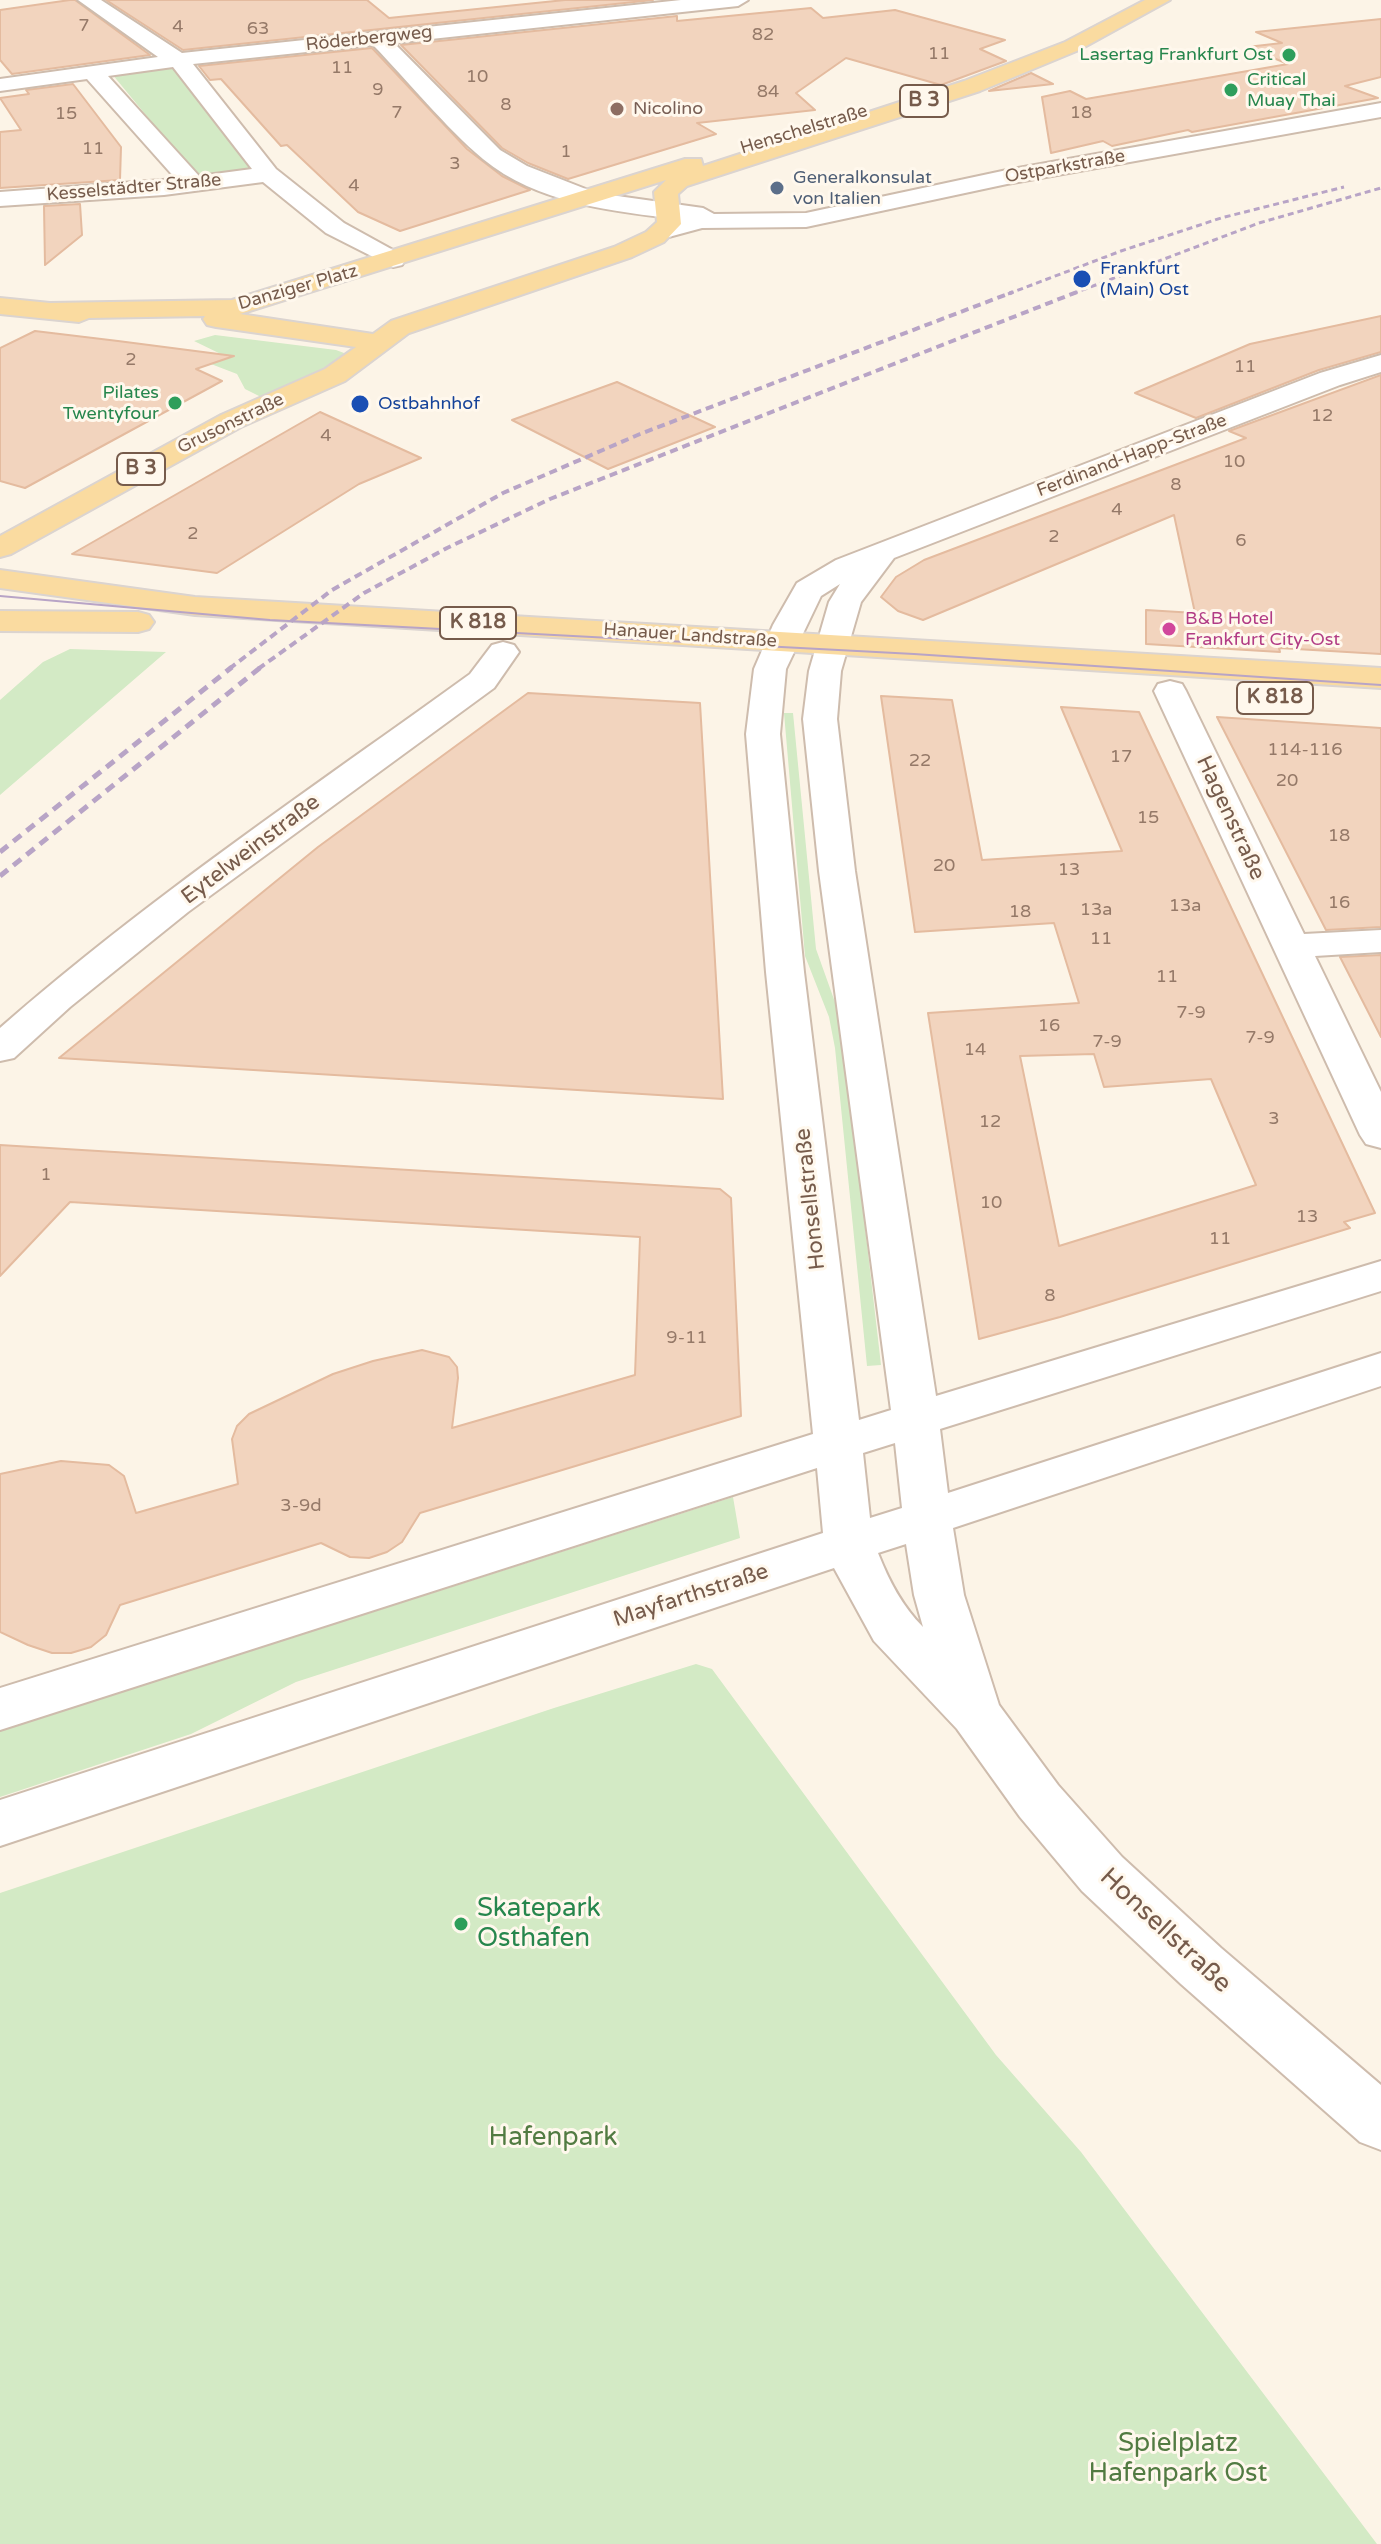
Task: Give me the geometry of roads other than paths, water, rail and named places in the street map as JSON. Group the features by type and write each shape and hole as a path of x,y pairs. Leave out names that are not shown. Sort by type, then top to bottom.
{"main road":[{"name":"Henschelstraße","path":"575,203 989,71 1081,30 1117,8 1122,0"},
{"name":"Henschelstraße","path":"666,221 666,192 685,179 983,81 1072,46 1160,0"},
{"name":"Danziger Platz","path":"50,311 223,310 575,203"},
{"name":"B 3","path":"376,343 400,327 422,318 623,252 666,221"},
{"name":"B 3","path":"0,306 50,311"},
{"name":"Danziger Platz","path":"50,311 317,341 376,343"},
{"name":"Grusonstraße","path":"0,548 219,428 335,375 376,343"},
{"name":"Hanauer Landstraße","path":"0,579 195,606 775,656"},
{"name":"Hanauer Landstraße","path":"0,621 176,624 422,641 503,652 775,656 1381,678"},
{"name":"Hanauer Landstraße","path":"828,658 1170,691 1381,704"}],"street":[{"path":"88,0 179,61 268,174 335,228 393,260"},
{"name":"Röderbergweg","path":"0,85 179,61 729,0"},
{"path":"378,38 492,155 575,203"},
{"path":"92,72 193,184"},
{"name":"Ostparkstraße","path":"666,221 806,220 1007,177 1381,110"},
{"name":"Kesselstädter Straße","path":"0,199 193,184 268,174"},
{"name":"Danziger Platz","path":"575,203 666,221"},
{"name":"Ferdinand-Happ-Straße","path":"775,656 808,590 818,582 884,551 1330,379 1381,363"},
{"name":"Ferdinand-Happ-Straße","path":"828,658 850,592 884,551"},
{"name":"Eytelweinstraße","path":"0,1049 36,1016 224,867 482,681 503,652"},
{"name":"Honsellstraße","path":"775,656 763,734 785,972 849,1544 866,1585 892,1627 976,1714 1039,1801 1102,1874 1201,1966 1381,2123"},
{"name":"Honsellstraße","path":"828,658 820,707 825,776 917,1419 928,1518 939,1595 976,1714"},
{"name":"Hagenstraße","path":"1170,691 1381,1135"},
{"path":"1290,946 1381,941"},
{"path":"0,1709 1381,1276"},
{"name":"Mayfarthstraße","path":"0,1823 1381,1369"}],"tram line":[{"path":"0,596 270,620 914,654 1381,685"}],"railway":[{"path":"1008,294 1121,251 1221,218 1344,187"},
{"path":"1072,294 1259,223 1381,188"},
{"path":"229,669 332,590 503,493 640,434 1013,292"},
{"path":"258,669 364,593 447,548 550,499 1077,292"},
{"path":"0,852 232,667"},
{"path":"0,876 261,667"}],"place":[{"name":"Lasertag Frankfurt Ost","path":"1289,55"},
{"name":"Critical Muay Thai","path":"1231,90"},
{"name":"Nicolino","path":"617,109"},
{"name":"Generalkonsulat von Italien","path":"777,188"},
{"name":"Frankfurt (Main) Ost","path":"1082,279"},
{"name":"Pilates Twentyfour","path":"175,403"},
{"name":"Ostbahnhof","path":"360,404"},
{"name":"B&B Hotel Frankfurt City-Ost","path":"1169,629"},
{"name":"Skatepark Osthafen","path":"461,1924"}],"park label":[{"name":"Hafenpark","path":"553,2138"},
{"name":"Spielplatz Hafenpark Ost","path":"1178,2459"}]}
